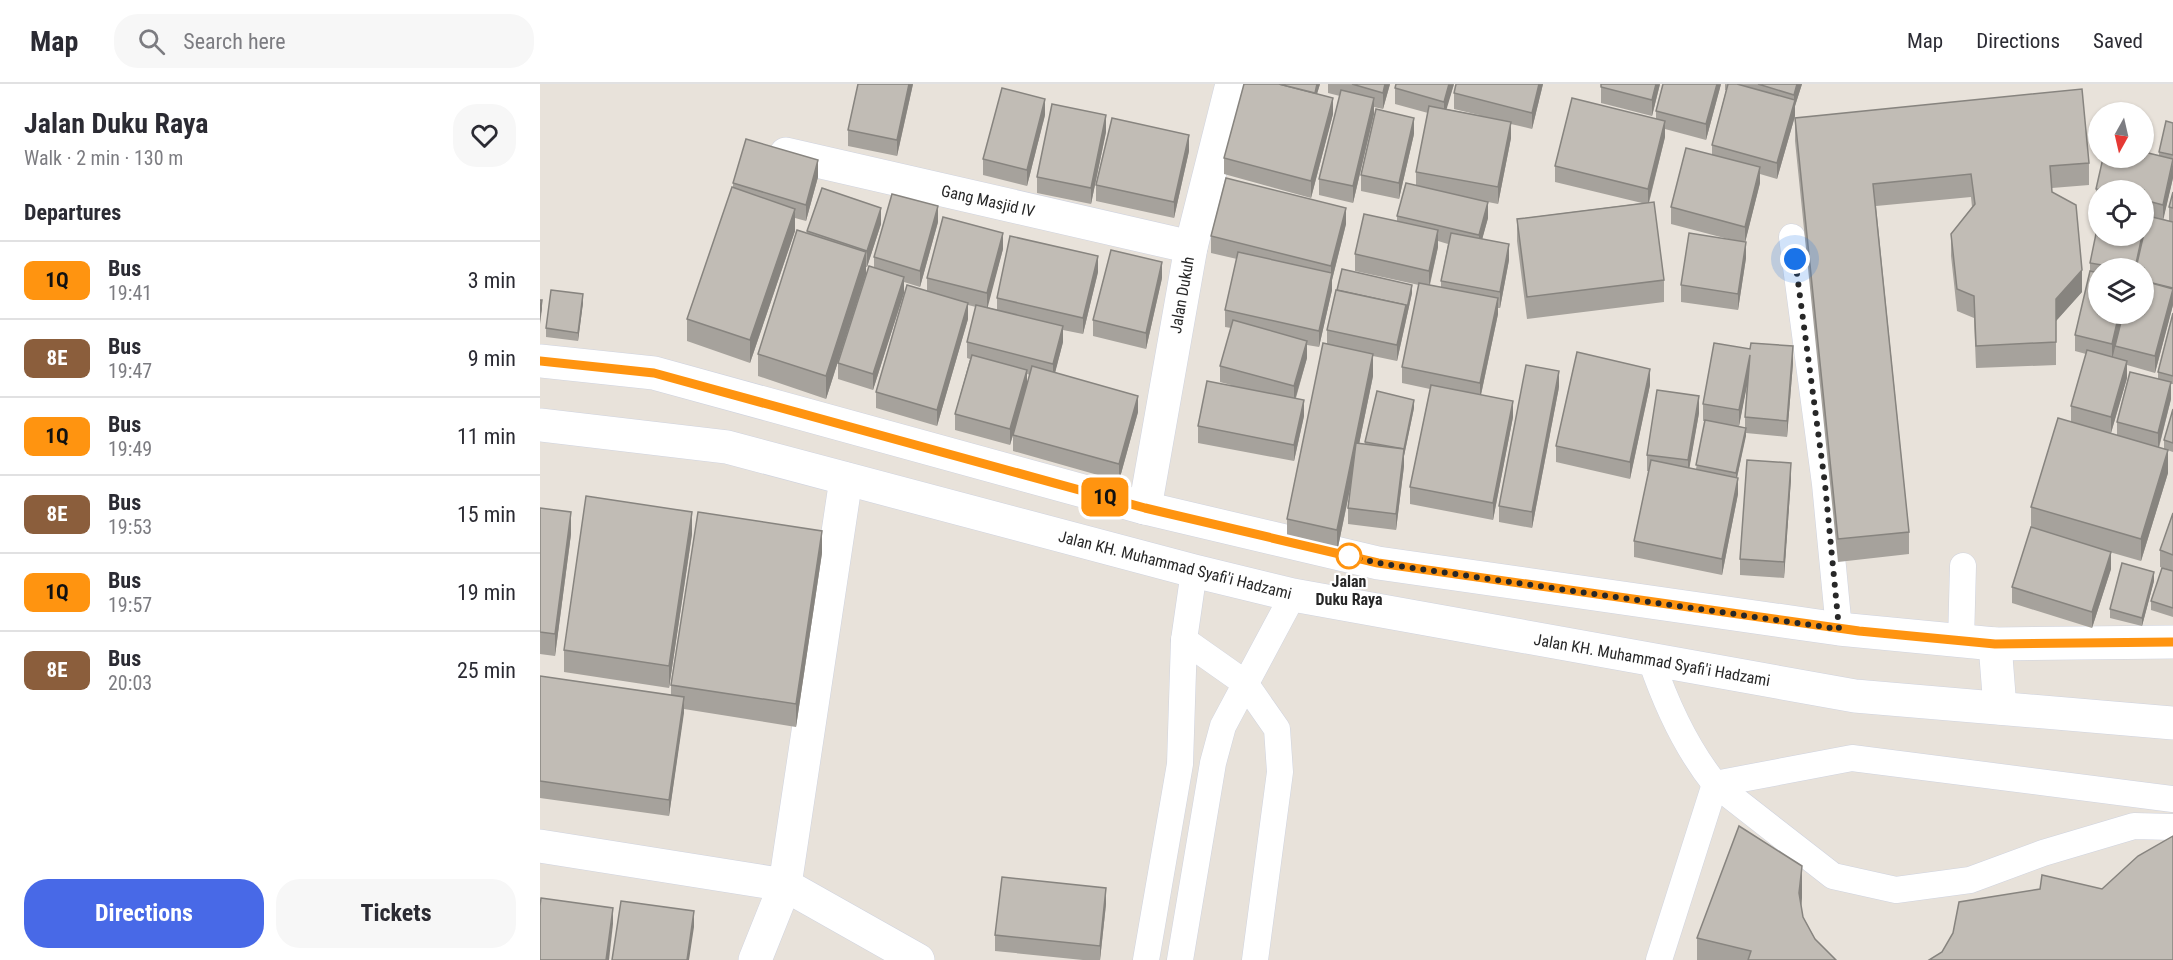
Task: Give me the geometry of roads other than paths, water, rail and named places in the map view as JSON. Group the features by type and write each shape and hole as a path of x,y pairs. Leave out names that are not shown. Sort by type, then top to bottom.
{"main road":[{"name":"Jalan Dukuh","path":"1145,508 1191,247 1232,84"},
{"name":"Gang Masjid IV","path":"786,154 1191,247"},
{"path":"540,361 654,373 1145,508 1378,563 1839,629 1995,644 2173,642"},
{"name":"Jalan KH. Muhammad Syafi'i Hadzami","path":"540,425 727,447 1194,571 1293,595 1855,696 2173,723"},
{"path":"755,960 785,885 846,479"},
{"path":"1995,644 2000,708"},
{"path":"540,846 785,885 918,960"}],"lane":[{"path":"1792,237 1825,484 1839,629"},
{"path":"1961,641 1963,566"},
{"path":"1146,960 1180,764 1184,640 1194,571"},
{"path":"1180,960 1213,763 1223,726 1293,595"},
{"path":"1184,640 1245,683 1277,729 1280,771 1255,960"},
{"path":"1651,660 1665,701 1702,768 1715,784 1833,876 1896,890 1970,880 2043,854 2134,826 2173,827"},
{"path":"1715,784 1852,758 2173,799"},
{"path":"1659,960 1715,784"}],"place":[{"name":"Jalan Duku Raya","path":"1349,556"}]}
